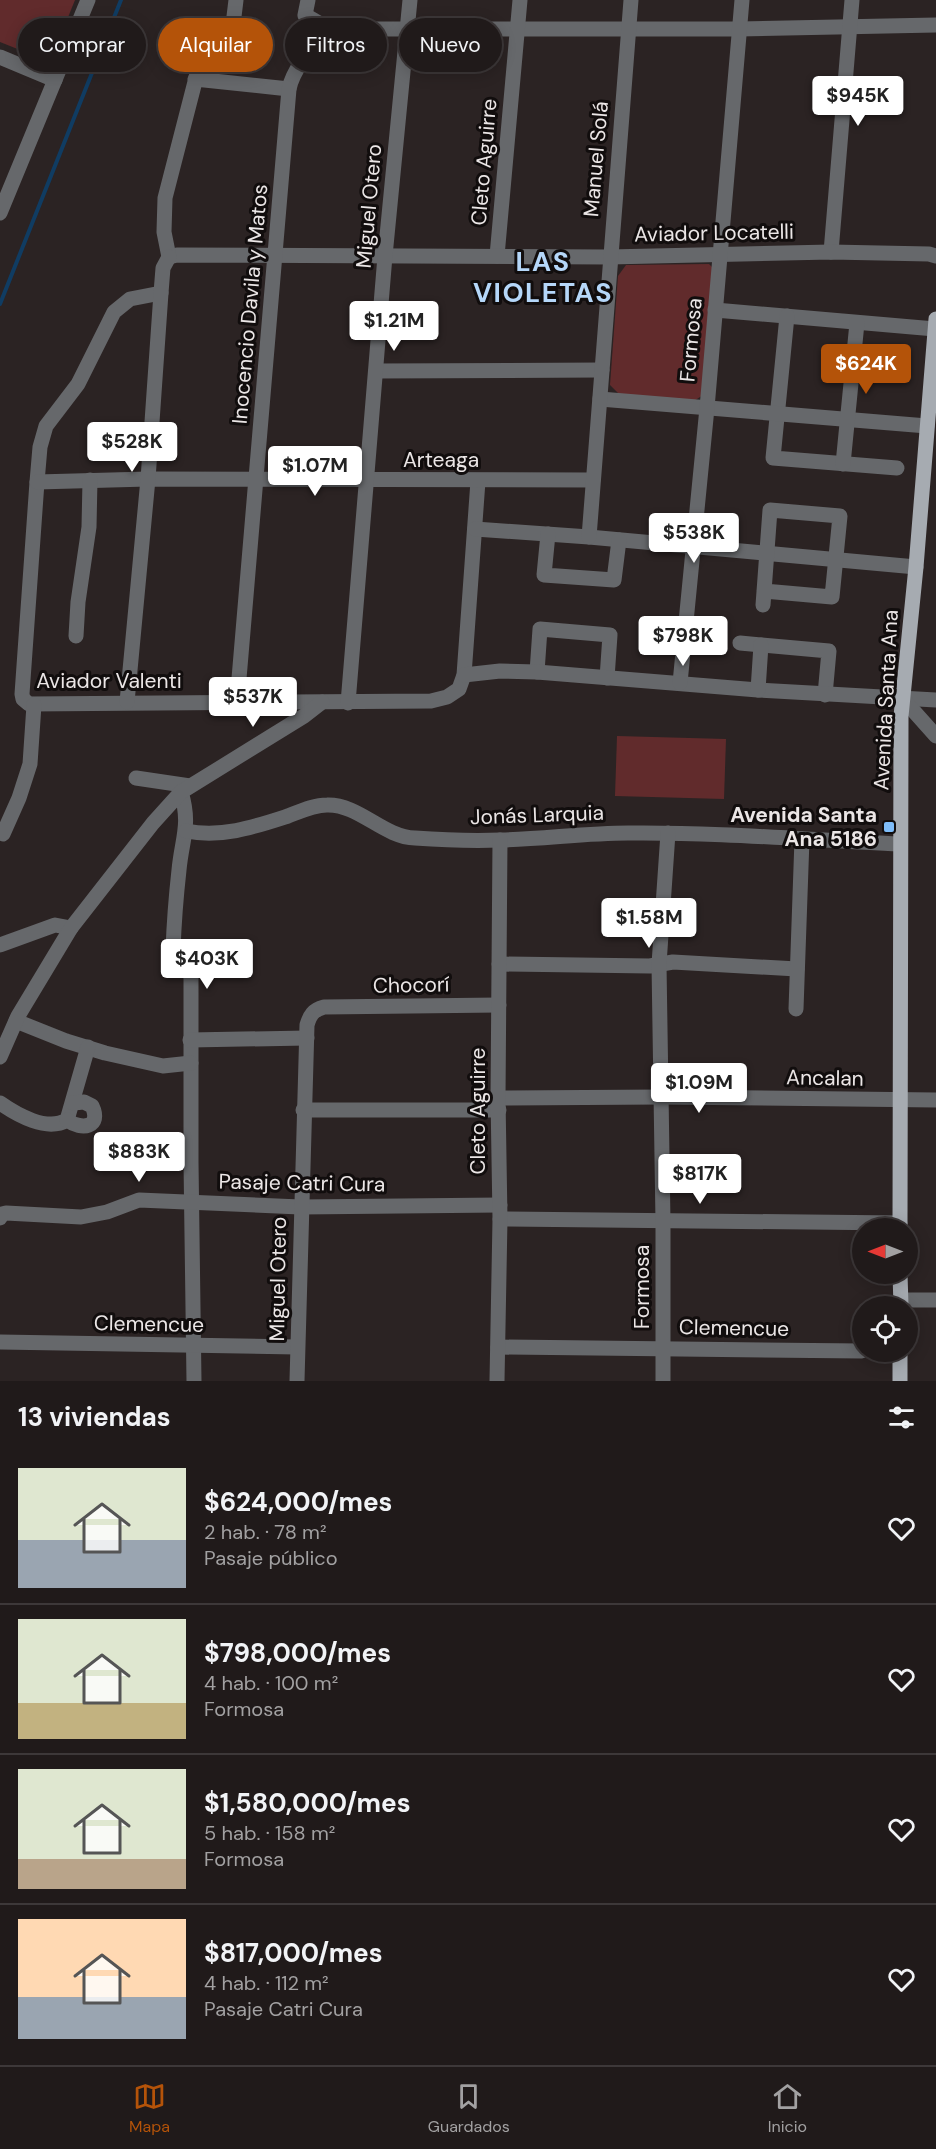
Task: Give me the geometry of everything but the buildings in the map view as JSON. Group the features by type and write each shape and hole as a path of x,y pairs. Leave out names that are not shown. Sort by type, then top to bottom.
{"main road":[{"name":"Avenida Santa Ana","path":"900,1218 901,716 916,567 929,487 927,426 935,324"},
{"path":"900,1362 900,1381"}],"street":[{"path":"0,213 4,192 55,80 88,0"},
{"path":"127,702 148,479 163,268 169,257 164,238 165,198 206,39 213,32 231,33 236,0"},
{"path":"307,18 305,15 308,0"},
{"name":"Miguel Otero","path":"408,18 410,0"},
{"name":"Cleto Aguirre","path":"497,256 520,0"},
{"name":"Manuel Solá","path":"589,537 609,257 631,0"},
{"name":"Formosa","path":"680,683 707,408 741,0"},
{"path":"831,252 852,0"},
{"path":"502,29 936,26"},
{"path":"0,57 55,80"},
{"name":"Inocencio Davila y Matos","path":"237,702 289,88 295,72"},
{"name":"Miguel Otero","path":"348,703 385,256 403,72"},
{"path":"195,79 289,88"},
{"name":"Aviador Locatelli","path":"169,257 177,255 609,257 831,252 936,256"},
{"path":"3,834 19,798 30,764 28,702 22,694 40,447 46,426 78,384 114,312 129,299 161,293"},
{"path":"715,310 857,323 935,324"},
{"path":"787,316 773,458 897,468"},
{"path":"843,464 857,323"},
{"path":"376,371 602,370"},
{"path":"600,399 927,426"},
{"name":"Arteaga","path":"37,482 148,479 593,480"},
{"path":"76,636 78,602 89,527 90,480"},
{"path":"478,481 464,675 500,671 537,672 825,695 936,700"},
{"path":"770,510 840,516 832,597 763,598 767,553 770,510"},
{"path":"475,529 589,537 916,567"},
{"path":"548,534 544,574 556,576 614,580 619,540"},
{"path":"537,672 540,629 610,634 607,678"},
{"path":"740,643 829,651 825,695"},
{"path":"758,690 761,645"},
{"name":"Aviador Valenti","path":"28,702 348,703 439,700 459,689 464,675"},
{"path":"903,699 936,736"},
{"path":"0,1057 16,1021 71,928 153,823 185,789 304,716 322,702"},
{"path":"136,778 185,789"},
{"path":"185,789 186,831 177,883 172,950 174,959 183,962 188,967 191,978 194,1381"},
{"name":"Jonás Larquia","path":"186,831 214,834 232,831 259,826 314,806 327,805 343,807 400,837 500,840 585,834 668,833 900,844"},
{"name":"Formosa","path":"663,1381 659,964 668,833"},
{"path":"796,1009 802,839"},
{"name":"Cleto Aguirre","path":"497,1381 500,1212 500,840"},
{"path":"0,945 55,926 71,928"},
{"path":"499,964 650,966 673,962 797,969"},
{"name":"Chocorí","path":"324,1007 499,1005"},
{"name":"Miguel Otero","path":"297,1381 300,1207 307,1038 309,1017 318,1008 324,1007"},
{"path":"16,1021 88,1047 163,1066 191,1062"},
{"path":"190,1040 307,1038"},
{"path":"0,1103 15,1114 45,1124 60,1124 67,1120 88,1047"},
{"name":"Ancalan","path":"303,1110 661,1097 936,1100"},
{"path":"67,1120 76,1126 86,1127 93,1123 95,1117 92,1106 84,1102 73,1103"},
{"name":"Pasaje Catri Cura","path":"0,1218 6,1213 81,1217 107,1212 139,1200 500,1212 663,1222 852,1225"},
{"path":"918,1302 936,1300"},
{"name":"Clemencue","path":"0,1342 297,1347"},
{"name":"Clemencue","path":"498,1347 852,1351"}],"shaded area":[{"path":"0,0 75,0 68,18 18,18 18,49 0,42"},
{"path":"709,264 716,271 703,395 694,401 619,394 610,385 618,276 626,265"},
{"path":"617,736 726,739 724,799 615,796"}],"waterway":[{"path":"0,304 121,0"}],"place":[{"name":"Avenida Santa Ana 5186","path":"889,827"}],"district":[{"name":"LAS VIOLETAS","path":"543,278"}]}
